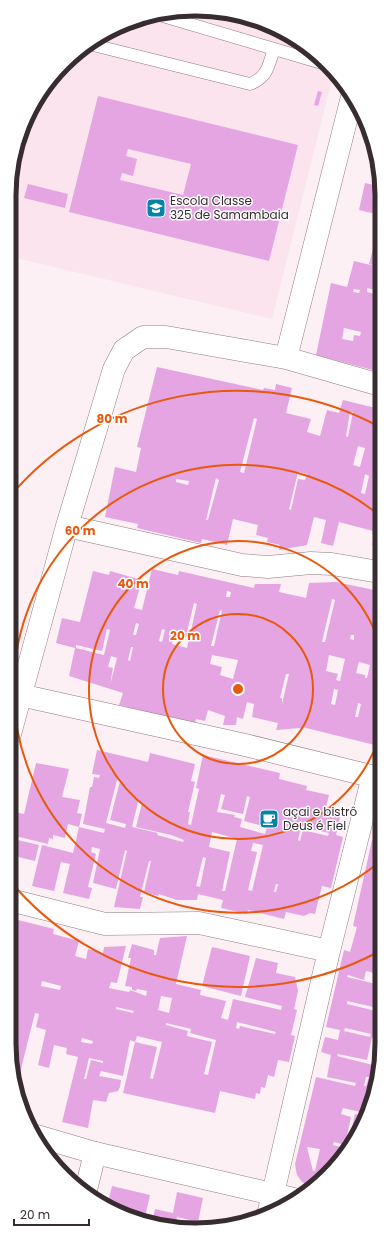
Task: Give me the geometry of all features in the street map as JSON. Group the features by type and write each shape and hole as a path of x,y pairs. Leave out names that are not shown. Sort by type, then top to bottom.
{"street":[{"path":"286,358 350,105"},
{"path":"16,710 67,526 114,369 124,350 143,338 166,337 286,358 375,384"},
{"path":"67,526 242,565 268,567 311,563 332,564 375,571"},
{"path":"20,694 245,745 375,777"},
{"path":"43,1138 95,1153 279,1201 329,951 375,781"},
{"path":"16,902 105,924 199,923 329,951"},
{"path":"87,1187 95,1153"}],"lane":[{"path":"170,18 313,60"},
{"path":"96,46 250,84 261,79 266,72 274,48"}],"shaded area":[{"name":"Escola Classe 325 de Samambaia","path":"184,16 207,16 231,19 264,30 285,40 305,53 332,79 272,319 16,258 16,184 19,160 30,127 40,106 53,86 77,61 96,46 127,30 160,19"}],"building":[{"path":"318,91 322,92 318,106 314,105"},
{"path":"98,96 298,145 269,261 69,212","holes":["128,149 191,164 183,195 120,180 122,173 133,176 137,159 126,156"]},
{"path":"374,180 375,214 359,210 365,183 374,185"},
{"path":"28,184 68,194 65,208 24,198"},
{"path":"375,241 375,266 369,264"},
{"path":"354,261 375,266 375,290 367,288 367,292 375,294 375,371 316,355 331,283 347,287","holes":["354,289 360,290 359,293 353,292","344,328 361,332 360,336 354,335 353,341 342,339"]},
{"path":"157,367 263,390 264,388 275,390 276,384 292,388 286,413 311,419 307,432 320,436 327,410 339,413 343,400 375,408 375,535 372,534 373,531 339,522 333,546 321,543 326,520 314,517 307,545 279,550 280,545 267,542 268,538 256,535 258,525 233,519 227,545 202,539 201,543 137,528 138,524 105,517 115,467 136,472 141,448 137,447","holes":["350,412 353,412 348,437 346,436","254,418 257,419 244,473 240,472","358,446 365,448 360,467 353,465","298,472 307,474 305,480 298,479 291,510 289,509","365,474 369,476 365,494 361,493","216,478 219,480 208,520 206,520","176,479 189,481 188,485 176,482"]},
{"path":"375,535 375,546 372,545"},
{"path":"152,569 178,575 179,571 254,588 255,584 281,584 279,592 306,598 309,583 336,582 375,590 375,745 302,727 302,730 300,728 276,730 278,723 252,717 254,704 247,702 243,719 237,717 236,725 223,725 225,716 208,710 205,721 196,719 195,724 119,705 123,693 69,676 75,648 56,643 62,618 80,622 93,571 109,575 110,571 142,580 134,608 142,610","holes":["227,591 231,592 230,597 226,597","332,599 335,600 325,642 322,642","194,603 197,604 187,648 172,644 174,637 185,640","220,610 222,611 214,646 211,646","136,623 139,624 136,635 133,635","107,629 110,630 104,655 76,648 76,645 102,651","162,629 165,630 162,642 159,641","351,635 354,635 354,640 350,639","131,647 133,647 130,661 128,660","212,655 238,660 233,679 220,675 222,667 210,664","329,655 345,659 340,681 336,680 338,674 326,671","111,656 117,658 110,685 113,668 108,667","359,662 370,665 367,678 365,678 365,675 356,673","286,674 289,674 282,704 282,698 280,698","334,689 338,690 335,705 331,704","358,703 361,704 358,717 355,717"]},
{"path":"97,750 148,762 150,753 195,764 191,781 195,782 188,812 190,812 188,824 191,825 199,789 196,788 203,755 280,773 279,779 307,786 306,790 329,795 326,807 334,808 340,817 336,835 343,837 331,888 322,886 315,914 310,913 304,916 286,912 284,919 248,910 247,914 221,908 223,900 198,894 197,900 177,900 159,894 158,896 144,892 151,861 149,861 140,897 143,897 140,909 114,907 127,851 125,850 116,889 93,883 100,849 92,847 91,852 96,854 88,887 92,888 89,899 63,893 70,864 61,862 54,891 32,886 42,845 73,853 79,827 104,833 105,829 83,824 90,787 92,787 94,777 99,778 100,775 92,774","holes":["117,780 120,781 110,820 126,824 125,828 106,823","221,794 225,795 221,809 243,814 247,796 250,797 244,821 267,827 265,834 240,827 242,819 234,817 235,815 217,812","138,802 142,803 136,827 171,835 184,840 183,842 157,835 158,833 132,827","301,827 329,833 328,836 303,830 300,841 298,840","212,832 237,839 225,891 222,891 230,852 209,847","253,843 263,845 252,891 248,890 257,852 251,851","203,857 206,858 200,887 196,886","276,884 278,884 276,892 274,892"]},
{"path":"36,763 69,769 62,797 80,800 77,813 82,814 79,827 68,824 65,838 53,835 53,839 49,838 48,844 19,837 18,840 39,845 35,861 16,856 16,812 24,814"},
{"path":"372,840 375,841 375,973 366,971 364,980 348,975 347,977 375,984 375,1000 373,1007 347,1001 347,1004 375,1011 375,1038 372,1037 367,1060 338,1054 337,1056 373,1065 374,1060 372,1079 361,1112 343,1108 341,1114 351,1117 345,1143 344,1145 334,1142 333,1145 342,1148 330,1162 307,1184 302,1182 297,1175 295,1164 316,1077 355,1086 356,1083 327,1077 331,1055 321,1052 325,1037 338,1040 340,1030 326,1027 344,950 350,952 357,927 353,926","holes":["345,1028 371,1034 370,1037 344,1031","366,1077 369,1077 366,1086 364,1086","307,1147 320,1149 315,1171 313,1171"]},
{"path":"16,920 54,929 53,934 79,941 75,956 86,959 88,949 103,953 104,947 126,946 117,983 111,982 109,988 129,992 130,990 146,996 147,991 137,989 136,991 132,990 132,987 125,986 131,958 128,958 132,944 154,950 154,955 156,955 160,938 187,936 176,984 201,990 200,995 226,1001 221,1018 228,1020 233,999 281,1010 282,1006 245,997 256,958 278,963 276,973 295,977 298,991 294,1009 297,1010 291,1035 295,1036 289,1062 278,1060 274,1077 268,1075 265,1088 261,1087 260,1094 256,1093 255,1099 220,1091 215,1113 123,1093 135,1042 130,1040 123,1076 101,1071 99,1076 121,1080 120,1087 118,1091 109,1093 106,1102 93,1100 88,1128 62,1122 78,1057 66,1054 67,1048 54,1045 49,1068 38,1065 46,1030 36,1027 39,1014 35,1013 19,1078 16,1055","holes":["42,981 61,986 60,990 41,986","161,996 172,998 169,1013 158,1010","116,1007 134,1011 133,1013 116,1009","237,1022 276,1032 275,1034 240,1026 239,1029 236,1028","166,1023 191,1029 190,1033 216,1040 208,1075 204,1074 212,1042 187,1036 188,1031 166,1025","137,1036 162,1042 153,1079 150,1078 157,1047 135,1042","82,1038 93,1041 92,1044 81,1042","89,1058 103,1061 103,1063 91,1060 86,1079 84,1079"]},
{"path":"212,947 250,956 241,996 202,986"},
{"path":"355,1114 360,1115 352,1131"},
{"path":"112,1186 150,1195 145,1216 108,1200"},
{"path":"177,1192 203,1198 198,1222 177,1217 176,1222 153,1218 155,1209 173,1213"}],"place":[{"name":"Escola Classe 325 de Samambaia","path":"156,208"},
{"name":"açai e bistrô Deus é Fiel","path":"269,819"}]}
